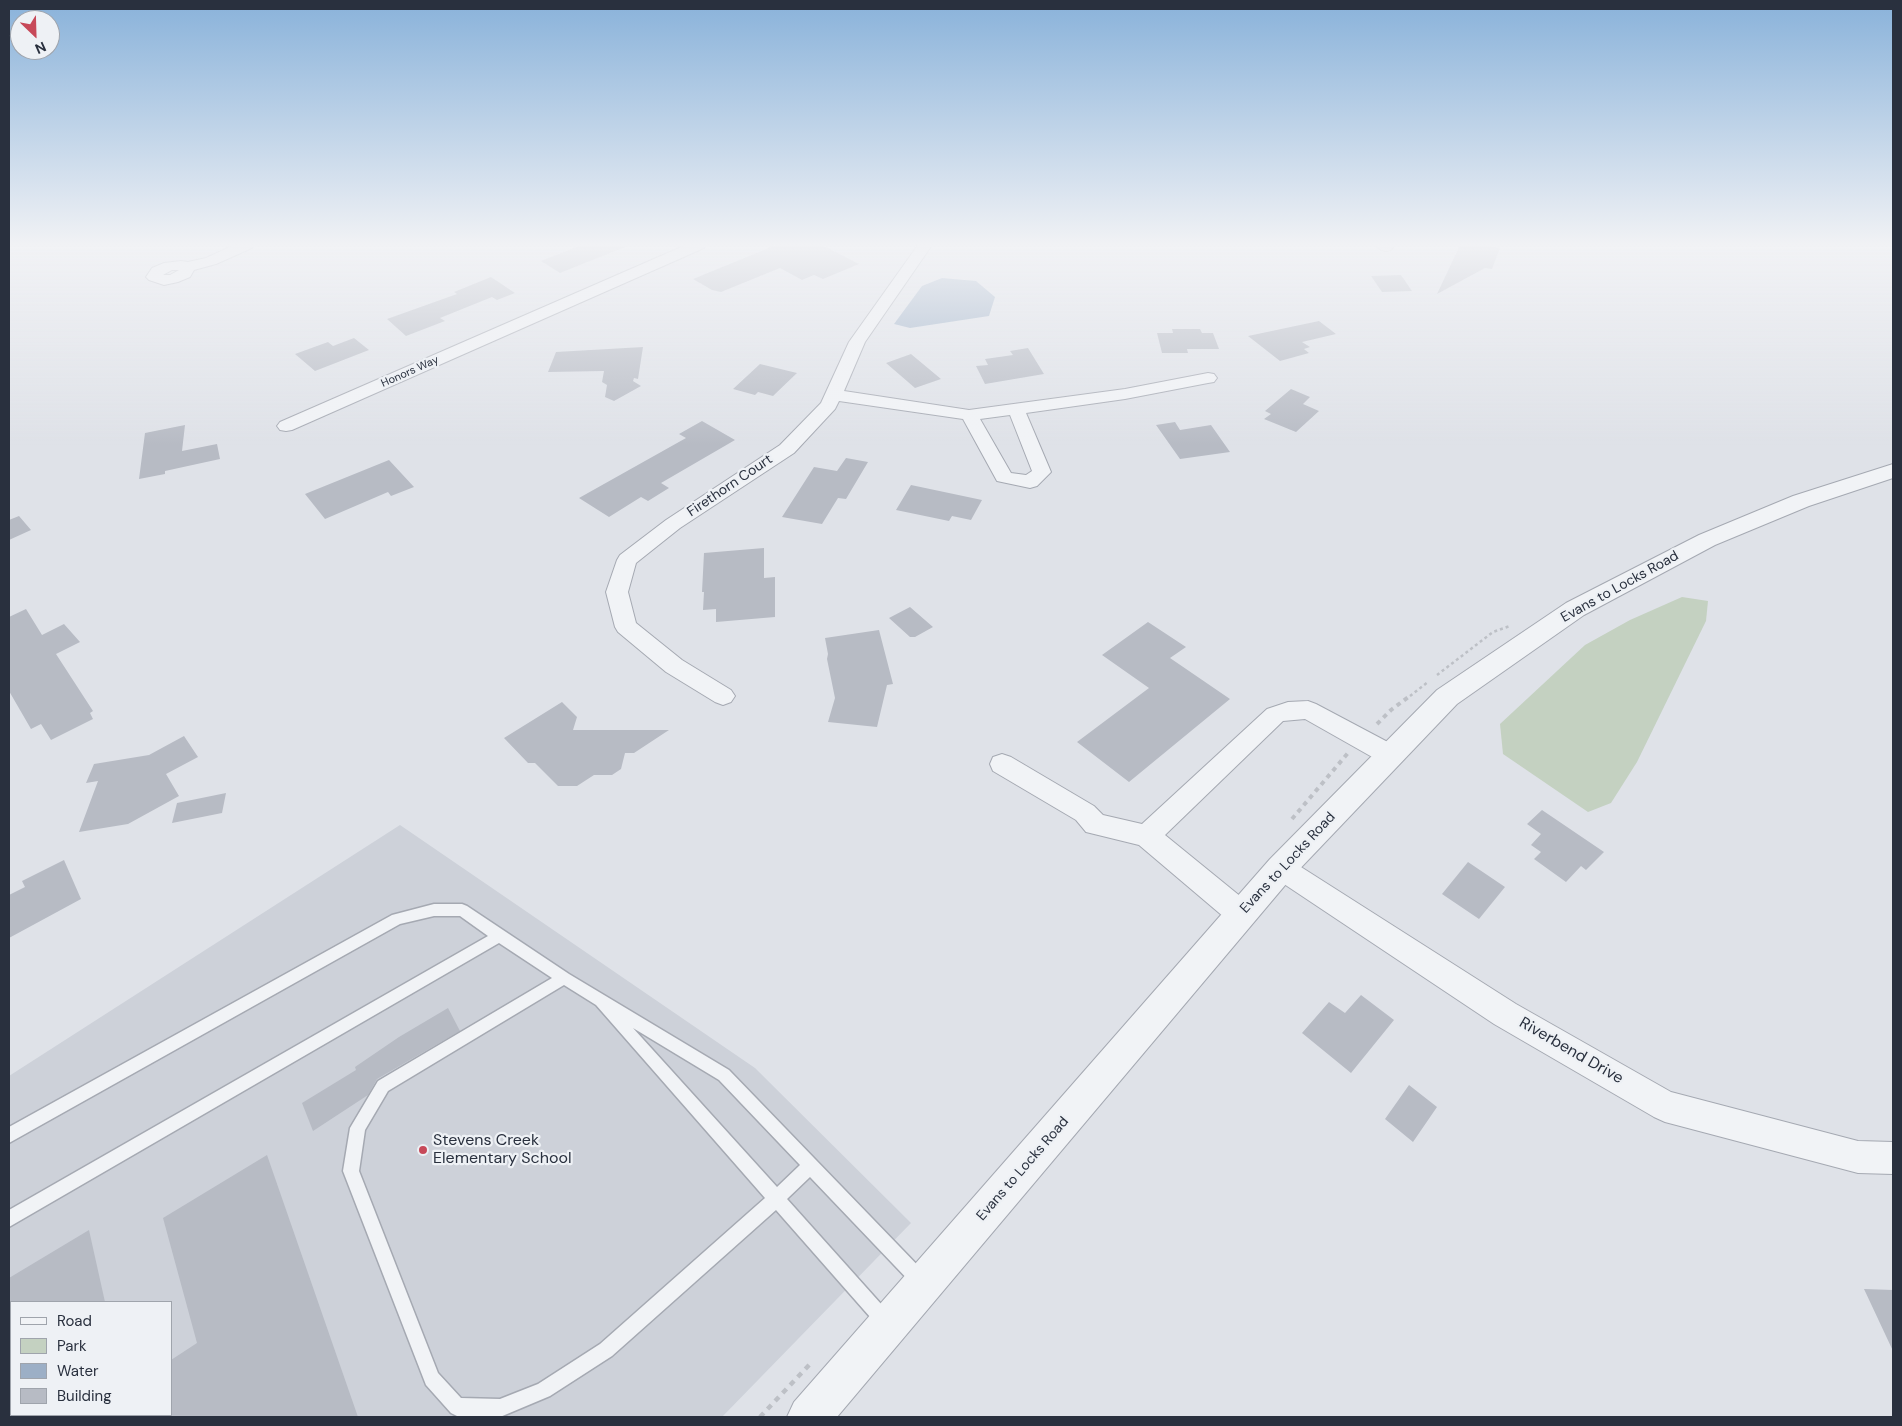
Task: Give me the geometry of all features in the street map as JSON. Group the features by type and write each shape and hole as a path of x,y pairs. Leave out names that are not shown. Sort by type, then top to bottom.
{"street":[{"name":"Honors Way","path":"286,426 547,312"},
{"name":"Firethorn Court","path":"722,696 674,666 626,627 617,592 627,560 673,524 787,448 829,405 857,342 878,312"},
{"path":"833,395 969,415 1125,394 1208,378"},
{"path":"969,415 1004,477 1030,482 1042,472 1016,409"},
{"name":"Evans to Locks Road","path":"809,1417 1281,868 1447,697 1576,609 1707,540 1801,501 1893,471"},
{"path":"1147,836 1275,715 1288,711 1308,710 1390,755"},
{"path":"1002,764 1085,814 1095,824 1147,836 1241,914"},
{"name":"Riverbend Drive","path":"1281,868 1506,1014 1665,1106 1858,1157 1893,1158"}],"lane":[{"path":"9,1135 397,919 434,910 462,910 564,978 594,994 724,1075 924,1284"},
{"path":"9,1219 499,936"},
{"path":"564,978 383,1086 358,1128 351,1171 432,1379 457,1407 500,1408 544,1390 606,1350 775,1200 810,1166"},
{"path":"594,994 775,1200 889,1325"}],"path":[{"path":"1290,820 1353,748"},
{"path":"760,1417 813,1362"}],"shaded area":[{"name":"Stevens Creek Elementary School","path":"400,825 755,1068 911,1223 722,1417 9,1417 9,1076"}],"green space":[{"path":"1682,597 1708,601 1706,621 1637,762 1611,803 1588,812 1503,754 1500,724 1585,645 1630,620"}],"water":[{"path":"903,312 990,312 989,316 910,328 894,324"}],"building":[{"path":"408,312 456,312 440,318 445,321 406,336 387,319"},
{"path":"1319,321 1336,334 1302,342 1310,347 1304,349 1309,353 1280,361 1248,336"},
{"path":"1172,329 1200,329 1202,333 1213,333 1219,349 1187,349 1188,353 1162,353 1157,333 1173,333"},
{"path":"354,338 369,350 315,371 295,354 328,342 333,346"},
{"path":"643,347 638,379 634,378 633,381 641,386 614,401 605,397 607,385 602,382 604,371 548,372 556,352"},
{"path":"1028,348 1044,374 985,384 976,366 988,365 985,359 1013,355 1010,351"},
{"path":"911,354 941,379 915,388 886,363"},
{"path":"760,364 797,373 773,396 758,392 755,395 733,389"},
{"path":"1291,389 1310,397 1303,404 1319,411 1296,432 1264,419 1271,414 1265,411"},
{"path":"702,421 735,440 661,483 669,488 648,501 641,497 609,517 579,498 686,438 679,434"},
{"path":"1175,422 1180,430 1211,425 1230,452 1180,459 1156,425"},
{"path":"185,425 182,451 217,444 220,459 165,471 165,474 139,479 145,433"},
{"path":"846,458 868,462 846,499 838,498 822,524 782,517 814,467 837,471"},
{"path":"389,460 414,487 391,496 388,492 325,519 305,494"},
{"path":"911,485 982,500 971,520 952,516 949,521 896,510"},
{"path":"19,516 31,530 9,540 9,520"},
{"path":"764,548 764,578 775,577 775,617 716,622 716,609 703,610 704,553"},
{"path":"910,607 933,627 915,637 910,637 889,618"},
{"path":"26,609 42,635 64,624 80,642 56,654 93,711 90,713 93,719 51,740 41,724 31,729 9,691 9,617"},
{"path":"1148,622 1186,647 1170,658 1230,699 1129,782 1077,742 1149,688 1102,655"},
{"path":"879,630 893,684 887,685 877,727 828,722 835,698 825,638"},
{"path":"562,702 577,717 573,730 669,730 634,753 625,753 621,769 612,775 594,775 577,786 558,786 535,763 528,763 504,738"},
{"path":"184,736 198,757 166,774 179,796 128,824 79,832 98,781 86,783 94,764 149,755"},
{"path":"226,793 222,813 172,823 177,803"},
{"path":"1542,810 1604,852 1586,870 1581,866 1566,882 1534,859 1541,852 1531,845 1541,834 1527,824"},
{"path":"64,860 81,899 9,938 9,895 25,887 22,881"},
{"path":"1468,862 1505,887 1479,919 1442,894"},
{"path":"1361,995 1394,1020 1351,1073 1302,1033 1329,1002 1345,1013"},
{"path":"448,1008 460,1031 377,1079 368,1095 313,1131 302,1103 356,1070 355,1067 399,1037"},
{"path":"1409,1085 1437,1107 1413,1142 1385,1119"},
{"path":"267,1155 358,1417 171,1417 172,1359 197,1343 163,1218"},
{"path":"89,1230 105,1301 9,1302 9,1278"},
{"path":"1864,1289 1893,1290 1893,1351"}],"place":[{"name":"Stevens Creek Elementary School","path":"423,1150"}]}
